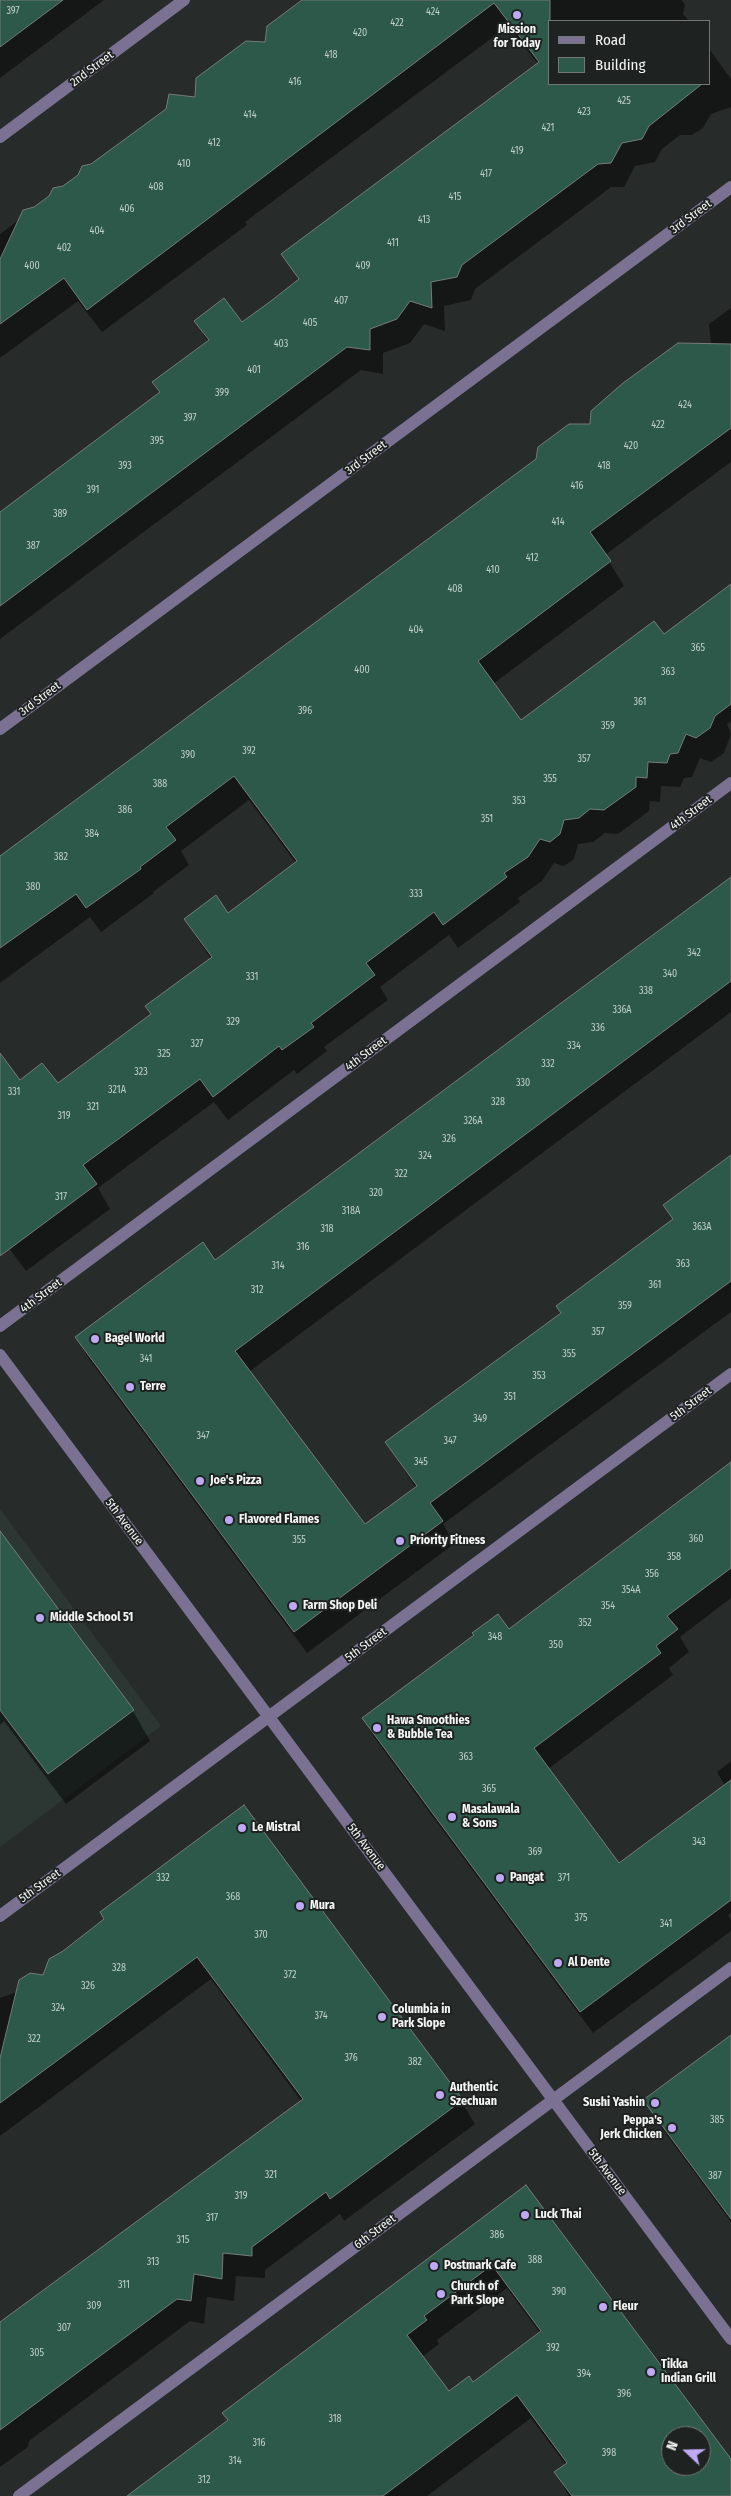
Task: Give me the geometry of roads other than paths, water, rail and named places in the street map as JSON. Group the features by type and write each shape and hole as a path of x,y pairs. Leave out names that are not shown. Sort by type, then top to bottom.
{"street":[{"name":"2nd Street","path":"0,137 184,0"},
{"name":"3rd Street","path":"0,729 731,187"},
{"name":"4th Street","path":"0,1326 731,783"},
{"name":"5th Avenue","path":"0,1355 731,2339"},
{"name":"5th Street","path":"0,1916 731,1374"},
{"name":"6th Street","path":"19,2496 731,1968"}],"place":[{"name":"Mission for Today","path":"517,15"},
{"name":"Bagel World","path":"95,1339"},
{"name":"Terre","path":"130,1387"},
{"name":"Joe's Pizza","path":"200,1481"},
{"name":"Flavored Flames","path":"229,1520"},
{"name":"Priority Fitness","path":"400,1541"},
{"name":"Farm Shop Deli","path":"293,1606"},
{"name":"Middle School 51","path":"40,1618"},
{"name":"Hawa Smoothies & Bubble Tea","path":"377,1728"},
{"name":"Masalawala & Sons","path":"452,1817"},
{"name":"Le Mistral","path":"242,1828"},
{"name":"Pangat","path":"500,1878"},
{"name":"Mura","path":"300,1906"},
{"name":"Al Dente","path":"558,1963"},
{"name":"Columbia in Park Slope","path":"382,2017"},
{"name":"Authentic Szechuan","path":"440,2095"},
{"name":"Sushi Yashin","path":"655,2103"},
{"name":"Peppa's Jerk Chicken","path":"672,2128"},
{"name":"Luck Thai","path":"525,2215"},
{"name":"Postmark Cafe","path":"434,2266"},
{"name":"Church of Park Slope","path":"441,2294"},
{"name":"Fleur","path":"603,2307"},
{"name":"Tikka Indian Grill","path":"651,2372"}]}
